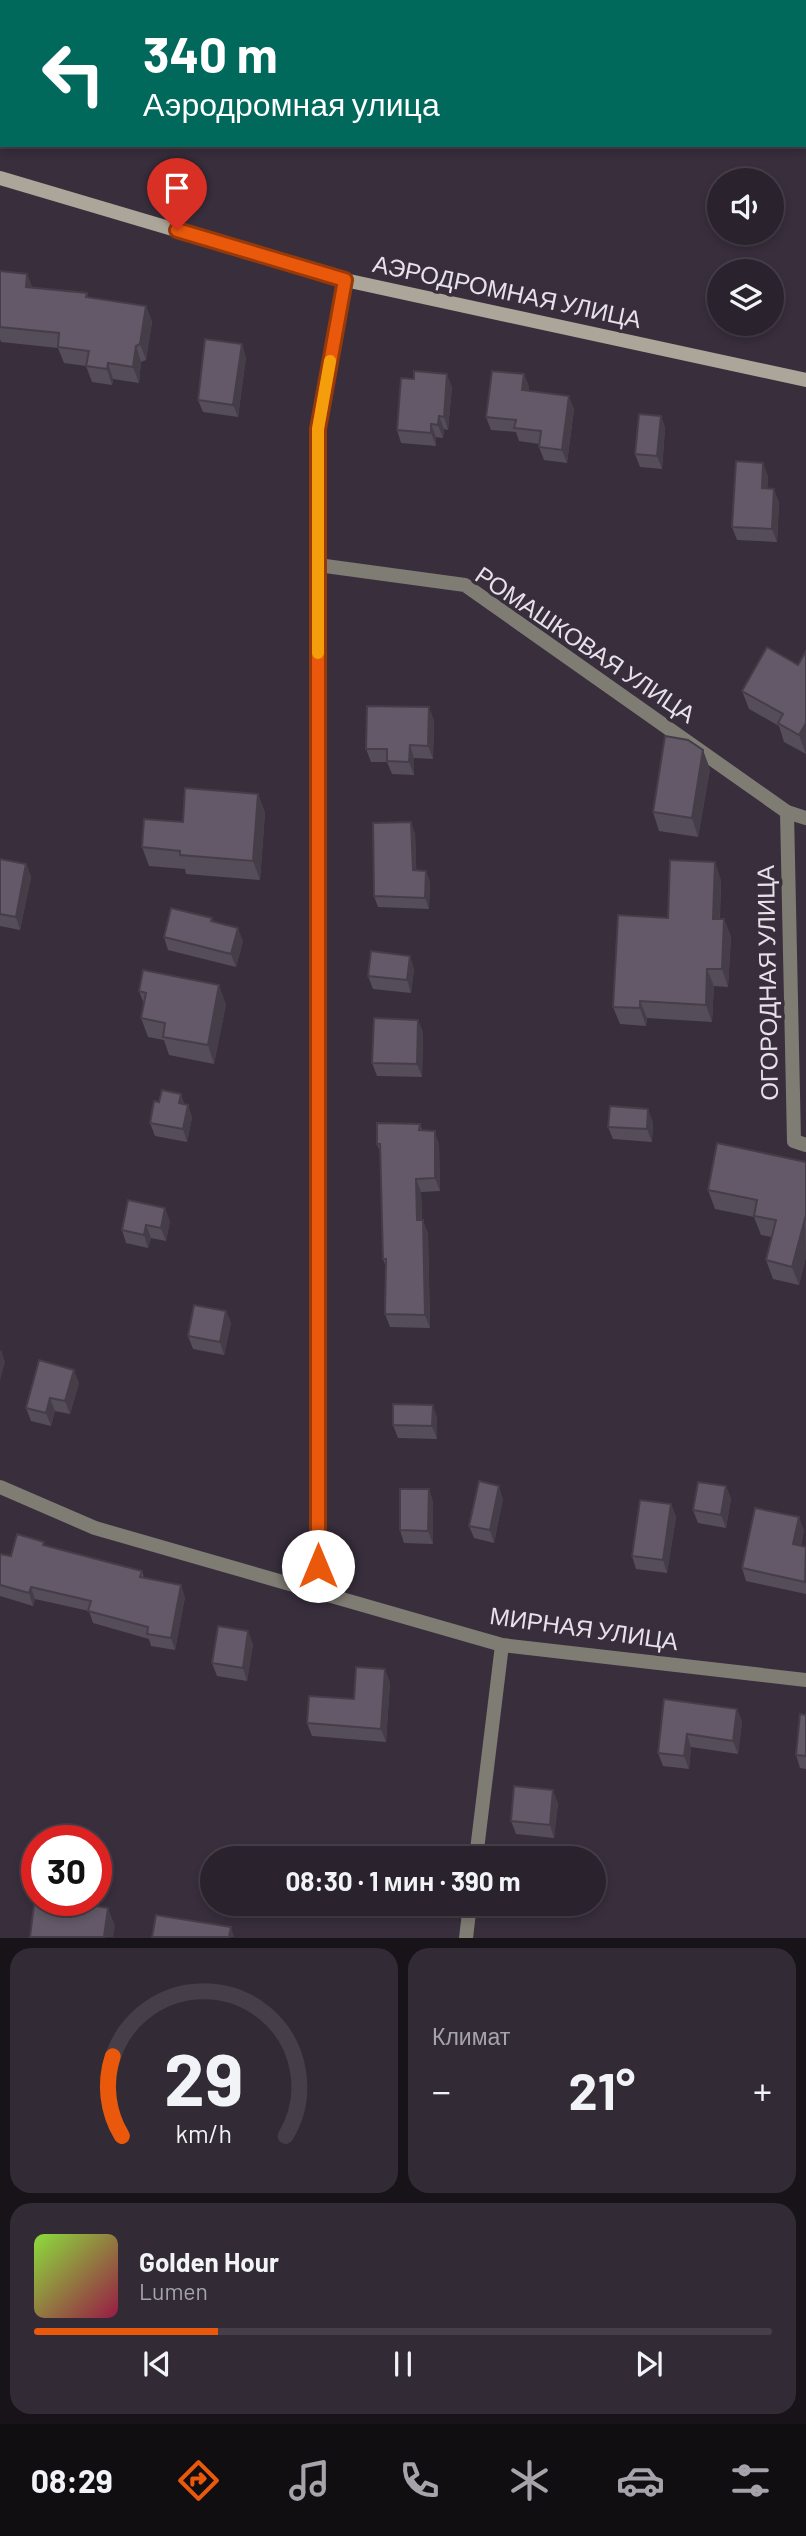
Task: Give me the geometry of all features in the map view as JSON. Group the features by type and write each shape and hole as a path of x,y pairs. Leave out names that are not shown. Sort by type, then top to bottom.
{"street":[{"name":"АЭРОДРОМНАЯ УЛИЦА","path":"0,178 345,280 806,380"},
{"path":"318,1594 318,429 345,280"},
{"name":"РОМАШКОВАЯ УЛИЦА","path":"318,565 465,585 787,812 806,817"},
{"name":"ОГОРОДНАЯ УЛИЦА","path":"787,812 794,1141 806,1145"},
{"name":"МИРНАЯ УЛИЦА","path":"0,1487 95,1528 318,1594 502,1644 806,1680"},
{"path":"477,1846 502,1644"},
{"path":"466,1937 469,1916"}],"building":[{"path":"0,271 27,274 26,287 87,293 86,297 146,306 133,367 108,363 107,369 86,366 89,351 58,347 59,333 0,327"},
{"path":"205,339 242,344 233,405 198,400"},
{"path":"414,371 447,374 444,417 439,416 438,425 431,424 431,433 397,430 401,378 414,379"},
{"path":"492,371 524,374 522,390 569,396 562,450 539,447 541,431 514,428 516,420 486,417"},
{"path":"639,414 661,416 657,456 635,454"},
{"path":"736,461 763,463 762,488 774,489 772,529 732,527"},
{"path":"767,647 798,665 806,651 806,723 799,735 778,723 783,714 742,691"},
{"path":"367,706 429,707 428,746 410,745 409,762 387,761 387,749 366,749"},
{"path":"665,736 688,740 703,750 692,818 653,812"},
{"path":"185,788 258,794 253,861 180,855 180,851 142,847 144,819 183,822"},
{"path":"411,822 413,870 426,871 425,898 374,896 373,823"},
{"path":"0,859 26,864 16,917 0,914"},
{"path":"670,860 715,862 713,919 724,919 722,969 707,969 706,1005 640,1001 640,1008 613,1007 618,915 668,918"},
{"path":"171,908 212,918 211,921 238,928 231,954 164,937"},
{"path":"371,951 410,956 407,980 368,976"},
{"path":"143,970 219,985 208,1045 163,1037 165,1023 141,1018 146,993 139,991"},
{"path":"374,1018 418,1020 417,1064 372,1063"},
{"path":"162,1090 181,1094 179,1103 188,1105 183,1129 150,1123 154,1101 159,1102"},
{"path":"610,1106 648,1109 647,1129 608,1127"},
{"path":"377,1123 420,1124 419,1130 435,1131 435,1178 416,1179 417,1220 423,1220 425,1315 385,1314 386,1259 383,1259"},
{"path":"717,1143 806,1162 806,1215 792,1267 766,1260 776,1220 754,1216 757,1200 708,1190"},
{"path":"128,1200 165,1208 161,1228 146,1225 144,1235 122,1230"},
{"path":"194,1305 226,1311 220,1342 188,1336"},
{"path":"39,1360 74,1370 65,1401 50,1398 46,1413 26,1408"},
{"path":"393,1404 433,1405 432,1426 393,1425"},
{"path":"479,1481 499,1486 490,1530 469,1526"},
{"path":"698,1482 726,1486 721,1515 693,1510"},
{"path":"400,1489 429,1489 428,1531 400,1530"},
{"path":"640,1500 671,1504 663,1560 632,1556"},
{"path":"755,1508 799,1517 793,1544 806,1547 805,1582 742,1568"},
{"path":"17,1534 44,1542 43,1545 142,1571 140,1577 181,1585 171,1638 147,1634 148,1627 88,1611 91,1601 31,1587 29,1593 0,1585 0,1554 11,1556"},
{"path":"218,1626 248,1631 243,1668 212,1663"},
{"path":"356,1667 385,1669 381,1729 307,1723 309,1696 354,1699"},
{"path":"664,1699 737,1709 733,1741 687,1734 684,1756 658,1753"},
{"path":"800,1714 806,1715 806,1756 796,1755"},
{"path":"514,1786 553,1790 550,1825 511,1821"},
{"path":"156,1915 231,1927 229,1937 152,1937"},
{"path":"33,1916 107,1916 104,1937 30,1937"}],"slow traffic":[{"path":"318,653 318,429 330,361"}],"route":[{"path":"177,230 345,280 318,429 318,1566"}]}
